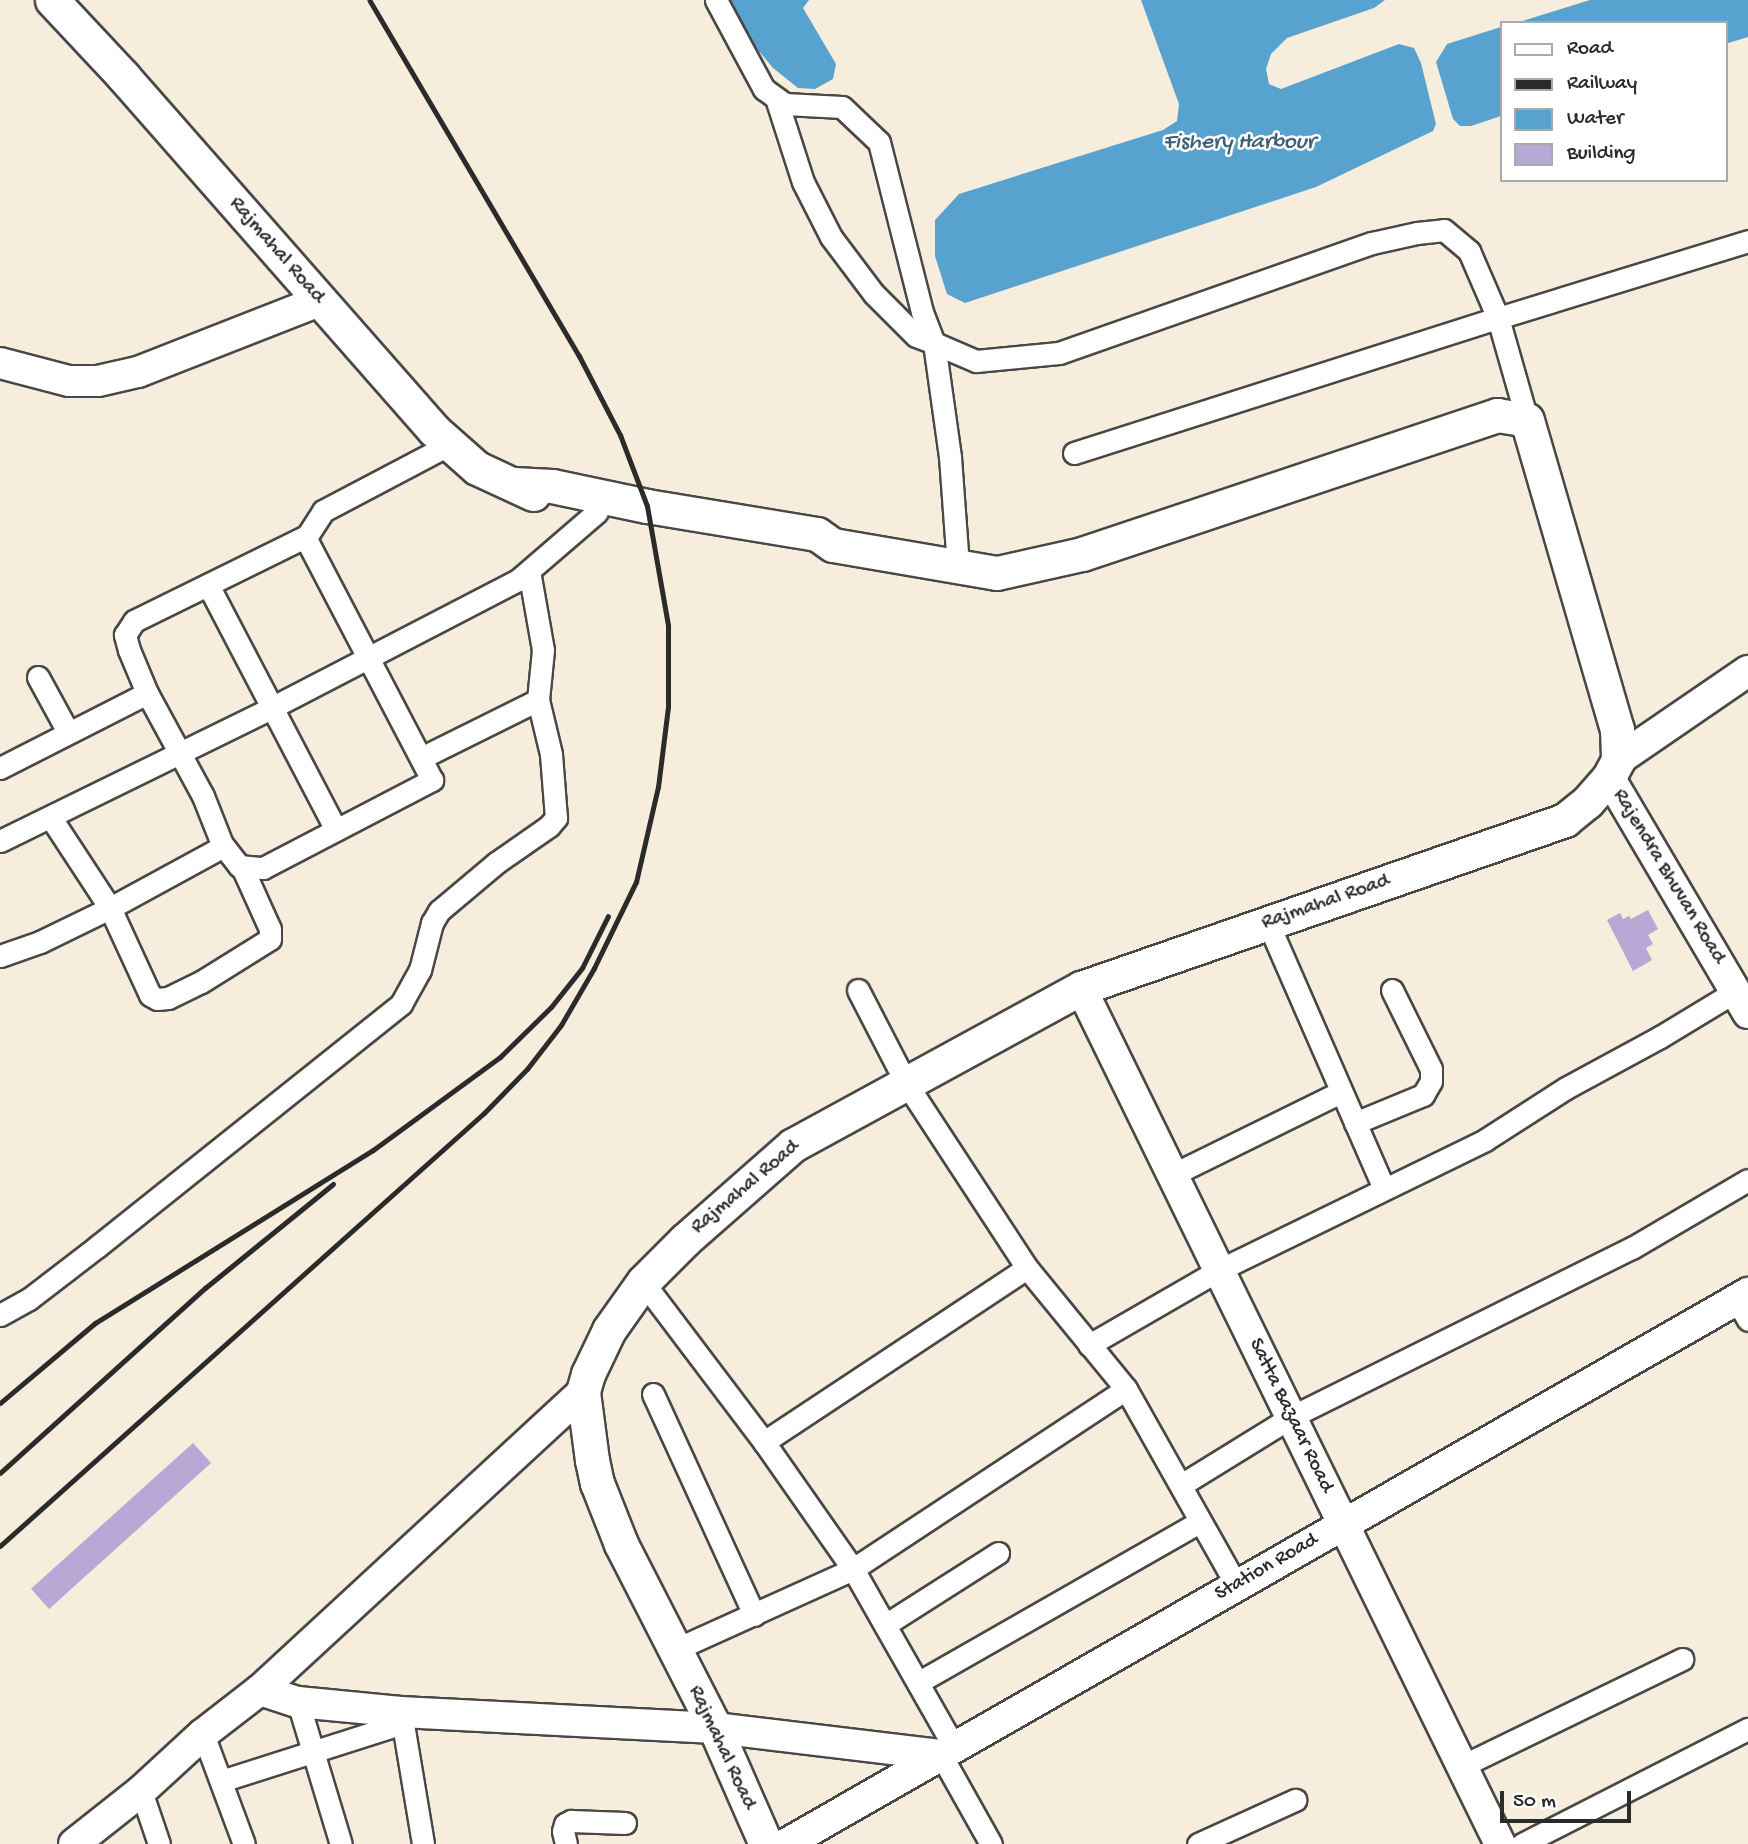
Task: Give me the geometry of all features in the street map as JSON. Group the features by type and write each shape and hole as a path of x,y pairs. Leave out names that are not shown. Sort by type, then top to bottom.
{"main road":[{"name":"Rajmahal Road","path":"52,0 123,76 354,341 450,444 477,468 547,502 653,526 816,551 833,545"},
{"name":"Rajmahal Road","path":"514,484 552,486 817,534 833,545 997,573 1035,567 1497,415 1527,420"},
{"path":"1527,420 1617,729 1614,769"},
{"name":"Rajmahal Road","path":"766,1844 715,1728 621,1544 597,1483 586,1427 583,1392 588,1374 609,1331 643,1282 685,1240 793,1144 1081,988 1565,820 1587,802 1614,769"}],"street":[{"path":"716,0 764,89 785,104 842,107 879,142 922,312 934,343 950,457 958,566"},
{"path":"776,98 803,182 831,237 874,293 916,336 975,361 1059,353 1372,243 1444,230 1469,251 1498,318 1527,420"},
{"path":"1074,453 1498,318 1748,242"},
{"path":"0,363 69,381 98,381 138,372 319,302"},
{"path":"51,818 110,908 150,995 157,999 168,998 201,982 270,940 270,929 242,867 222,844 181,752 147,692 125,635 128,628 141,616 305,537 323,511 450,444"},
{"path":"0,841 271,708 517,580 597,512"},
{"path":"242,867 263,868 427,786 432,780 423,757 305,537"},
{"path":"0,1315 29,1300 401,1004 420,970 432,923 439,911 496,863 550,826 556,818 551,754 538,701 543,650 529,571"},
{"path":"208,585 336,830"},
{"path":"1614,769 1748,671"},
{"path":"38,677 68,732"},
{"path":"0,768 147,692"},
{"path":"423,757 538,701"},
{"name":"Rajendra Bhuvan Road","path":"1614,769 1742,1002"},
{"path":"0,956 40,942 110,908 218,849 222,844"},
{"path":"1268,923 1384,1189"},
{"name":"Satta Bazaar Road","path":"1081,988 1500,1844"},
{"path":"858,990 906,1083 1027,1268 1126,1389 1237,1586"},
{"path":"1355,1123 1423,1095 1431,1081 1431,1069 1392,990"},
{"path":"1089,1345 1219,1270 1485,1140 1566,1088 1660,1037 1742,1002"},
{"path":"1172,1175 1341,1092"},
{"path":"1181,1485 1291,1416 1632,1248 1748,1180"},
{"path":"764,1442 1027,1268"},
{"path":"643,1282 764,1442 853,1569 919,1682 991,1844"},
{"name":"Station Road","path":"786,1844 1342,1525 1744,1304"},
{"path":"674,1650 853,1569 1126,1389"},
{"path":"74,1844 141,1791 203,1734 260,1690 583,1392"},
{"path":"653,1394 754,1615"},
{"path":"919,1682 1200,1522"},
{"path":"886,1626 998,1553"},
{"path":"1462,1766 1682,1659"},
{"path":"260,1690 298,1702 402,1717 715,1728 948,1751"},
{"path":"298,1702 341,1844"},
{"path":"221,1781 313,1751 402,1717"},
{"path":"402,1717 424,1844"},
{"path":"1522,1844 1748,1730"},
{"path":"203,1734 244,1844"},
{"path":"141,1791 159,1844"},
{"path":"1198,1844 1295,1800"},
{"path":"566,1844 565,1824 571,1821 625,1823"}],"water":[{"path":"730,0 809,0 803,8 836,64 833,79 815,89 798,88 773,68 742,31 732,14"},
{"name":"Fishery Harbour","path":"1141,0 1385,0 1374,8 1287,38 1271,54 1266,69 1269,84 1281,89 1399,44 1414,48 1421,63 1436,124 1433,131 1316,187 965,303 947,294 935,256 935,220 959,194 1163,130 1177,121 1179,104"},
{"path":"1590,0 1748,0 1748,37 1727,43 1727,21 1522,21"},
{"path":"1500,27 1500,116 1471,126 1460,126 1453,119 1436,62 1447,44"}],"building":[{"path":"1648,910 1658,929 1648,935 1653,944 1646,948 1652,960 1633,971 1607,920 1620,913 1623,919 1629,916 1631,919"},
{"path":"193,1443 211,1463 49,1609 31,1589"}],"railway":[{"path":"0,1546 484,1113 527,1069 561,1025 594,968 636,882 658,787 668,707 668,625 647,506 620,435 579,356 369,0"},
{"path":"0,1403 95,1323 373,1150 500,1057 551,1007 582,968 608,916"},
{"path":"0,1473 205,1288 333,1184"}]}
